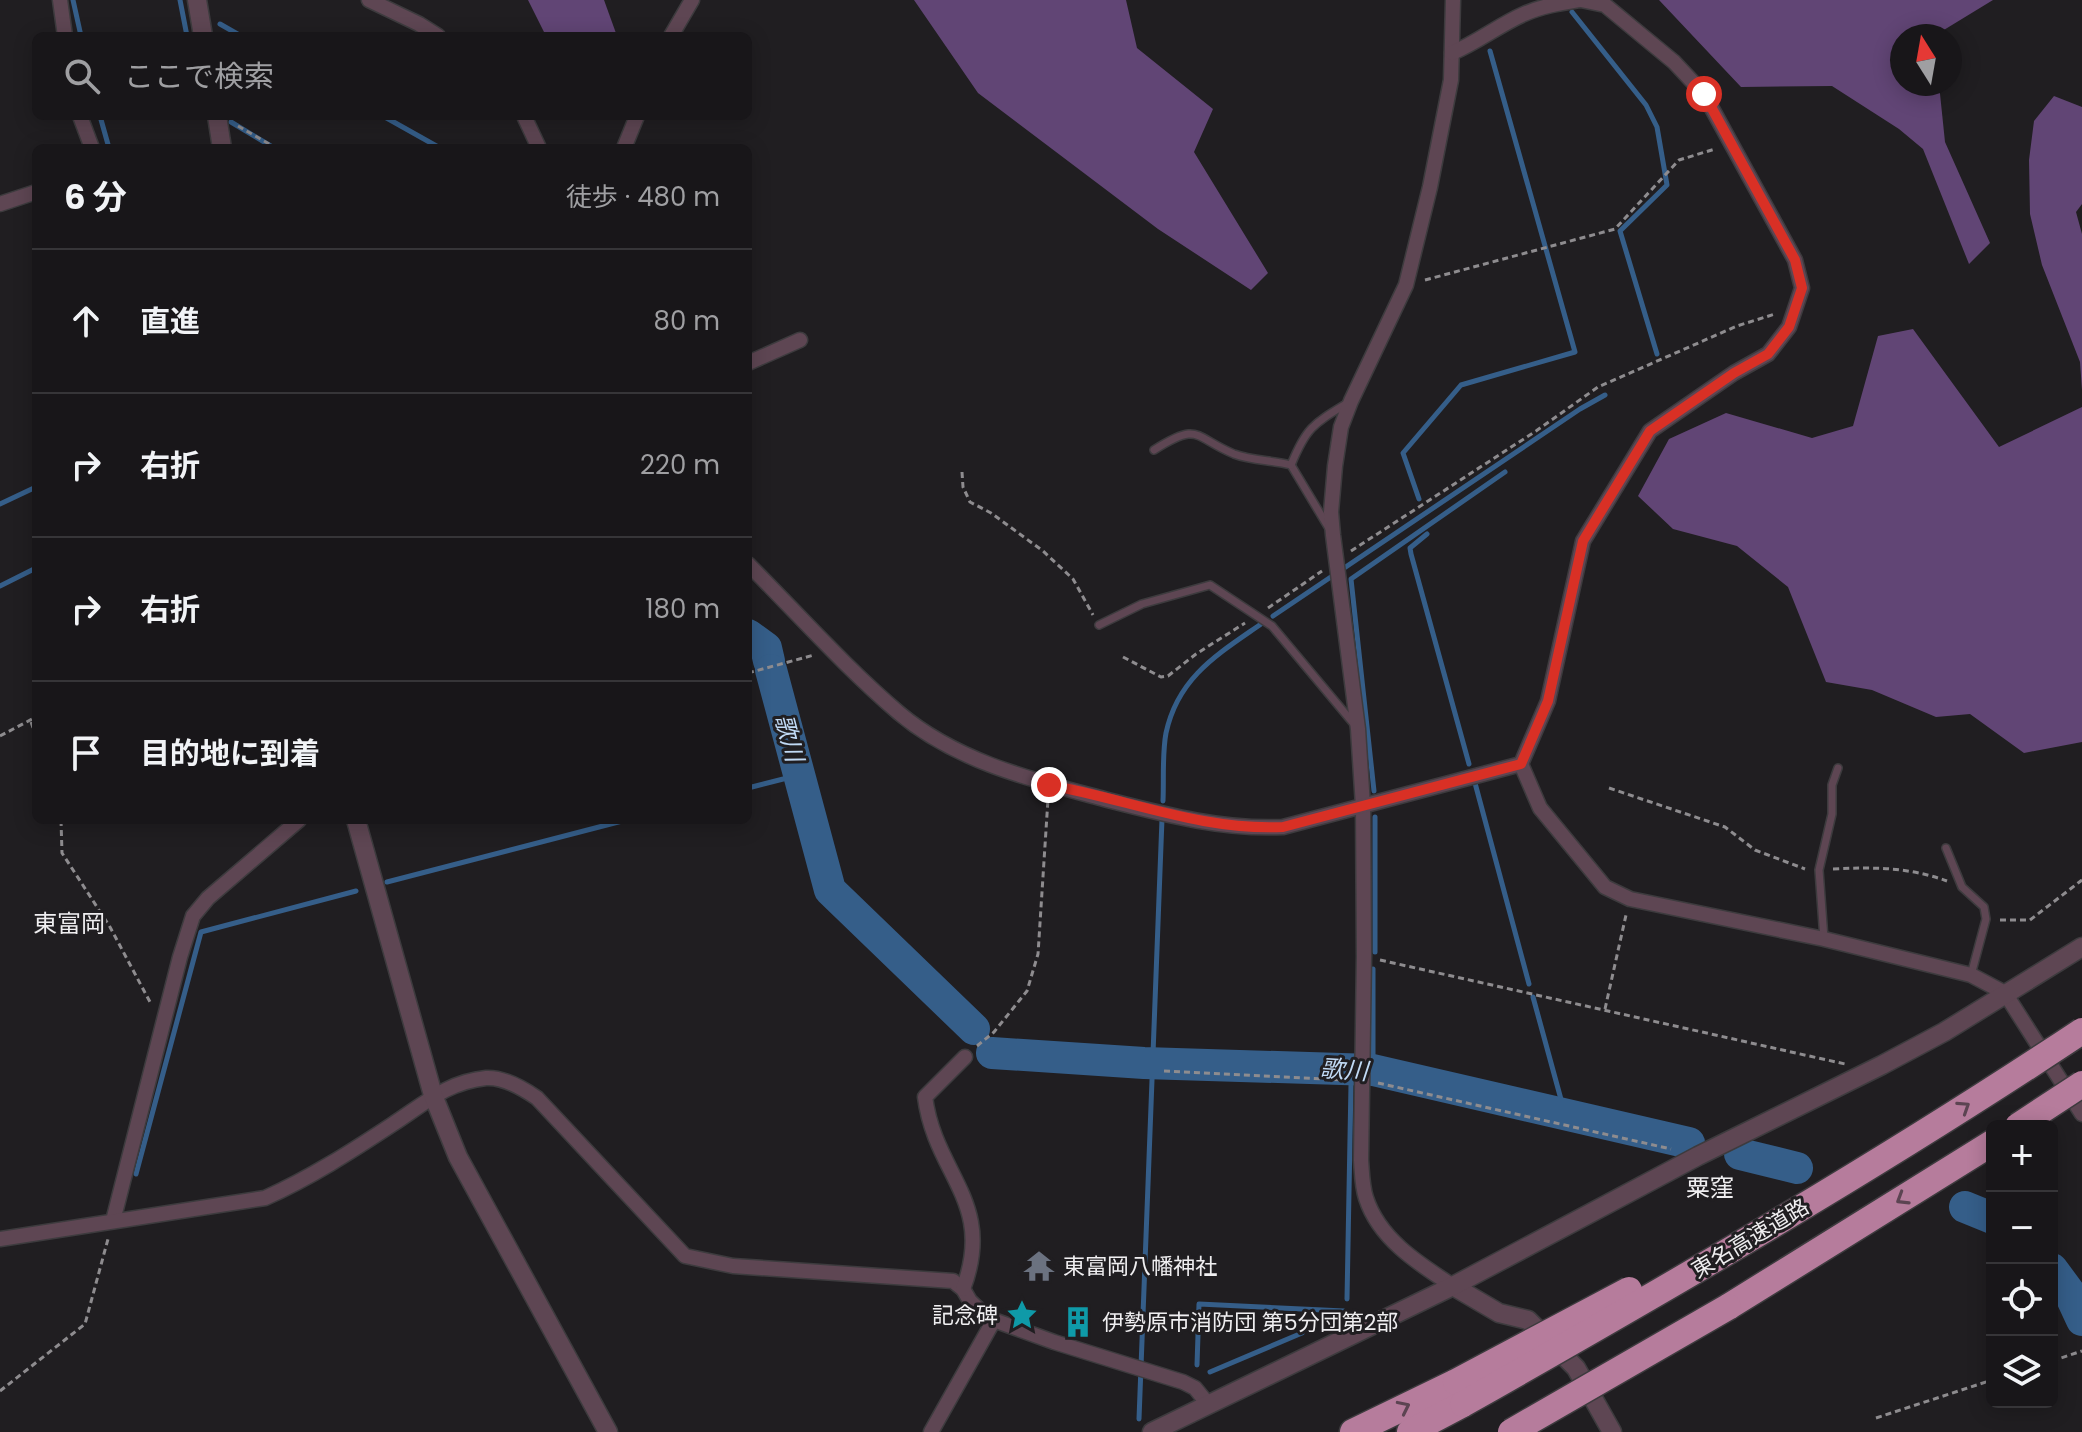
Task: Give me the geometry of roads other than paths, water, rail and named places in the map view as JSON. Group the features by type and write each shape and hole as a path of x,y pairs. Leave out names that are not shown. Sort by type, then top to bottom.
{"highway":[{"name":"東名高速道路","path":"1410,1432 1459,1393 1700,1269 1923,1133 2082,1031"},
{"path":"2027,1120 2082,1084"},
{"path":"1540,1432 1728,1307 1986,1147"},
{"path":"1511,1432 1728,1307"},
{"path":"1353,1432 1459,1393"}],"street":[{"path":"60,0 64,32"},
{"path":"197,0 202,32"},
{"path":"369,0 432,32"},
{"path":"673,32 692,0"},
{"path":"1453,0 1448,95 1430,187 1406,285 1341,427 1331,512 1358,729 1363,806 1361,1160 1366,1199 1390,1237 1412,1259 1453,1286 1499,1313 1528,1320 1576,1368 1607,1430"},
{"path":"1452,53 1524,14 1550,5 1580,0 1605,5 1674,62 1704,94 1795,260 1802,288 1789,327 1768,354 1734,373 1650,431 1583,541 1548,701 1521,764 1540,808 1605,887 1630,899 1824,939 1971,975 2005,993 2082,1114"},
{"path":"82,120 90,144"},
{"path":"222,144 224,120"},
{"path":"526,120 537,144"},
{"path":"626,144 635,120"},
{"path":"0,204 32,193"},
{"path":"752,361 800,340"},
{"path":"752,568 901,715 972,758 1049,785 1168,815 1248,829 1283,827 1521,764"},
{"path":"113,1221 193,916 208,898 294,824"},
{"path":"357,824 433,1095 458,1157 608,1432"},
{"path":"1152,1432 1453,1286 1698,1156 1944,1032 2082,947"},
{"path":"963,1289 971,1267 974,1242 971,1213 928,1122 925,1097 965,1057"},
{"path":"0,1239 265,1198 296,1185 396,1123 433,1095 489,1078 521,1087 561,1121 685,1256 733,1266 953,1281 963,1289 970,1301 994,1320 1189,1385 1208,1404"},
{"path":"931,1432 994,1320"}],"lane":[{"path":"1291,465 1302,436 1351,401"},
{"path":"1154,450 1183,434 1198,434 1235,454 1291,465 1333,535"},
{"path":"1099,625 1142,604 1210,585 1272,626 1358,729"},
{"path":"1824,939 1819,870 1832,814 1832,785 1838,768"},
{"path":"1946,848 1962,887 1984,907 1986,919 1971,975"}],"waterway":[{"path":"73,0 80,32"},
{"path":"180,0 186,32"},
{"path":"1572,12 1646,105 1657,127 1667,185 1620,231 1657,354"},
{"path":"220,24 234,32"},
{"path":"1419,499 1403,453 1461,385 1575,352 1490,51"},
{"path":"101,120 108,144"},
{"path":"390,120 433,144"},
{"path":"231,122 267,144"},
{"path":"1273,616 1605,395"},
{"path":"1374,791 1351,579 1505,472"},
{"name":"歌川","path":"0,504 32,489"},
{"path":"1427,534 1410,548 1411,554 1469,764"},
{"path":"0,586 32,570"},
{"path":"1163,801 1166,733 1180,697 1215,657 1261,624"},
{"name":"歌川","path":"752,638 766,648 769,661"},
{"name":"歌川","path":"771,670 830,890 974,1029"},
{"path":"752,787 799,775"},
{"path":"1475,783 1529,984"},
{"path":"1375,817 1375,952"},
{"path":"1139,1419 1162,819"},
{"path":"387,882 611,824"},
{"path":"136,1174 201,932 356,891"},
{"path":"1373,969 1373,1070"},
{"path":"1533,997 1565,1114"},
{"name":"歌川","path":"992,1053 1144,1063 1373,1070 1689,1143"},
{"path":"1347,1299 1351,1084"},
{"name":"歌川","path":"1740,1154 1797,1168"},
{"name":"歌川","path":"1965,1207 1986,1216"},
{"name":"歌川","path":"2058,1277 2082,1320"},
{"path":"1197,1365 1199,1304 1344,1311"},
{"path":"1210,1372 1302,1333"}],"place":[{"name":"東富岡八幡神社","path":"1039,1266"},
{"name":"記念碑","path":"1022,1315"},
{"name":"伊勢原市消防団 第5分団第2部","path":"1078,1322"}],"district":[{"name":"東富岡","path":"69,924"},
{"name":"粟窪","path":"1710,1188"}]}
